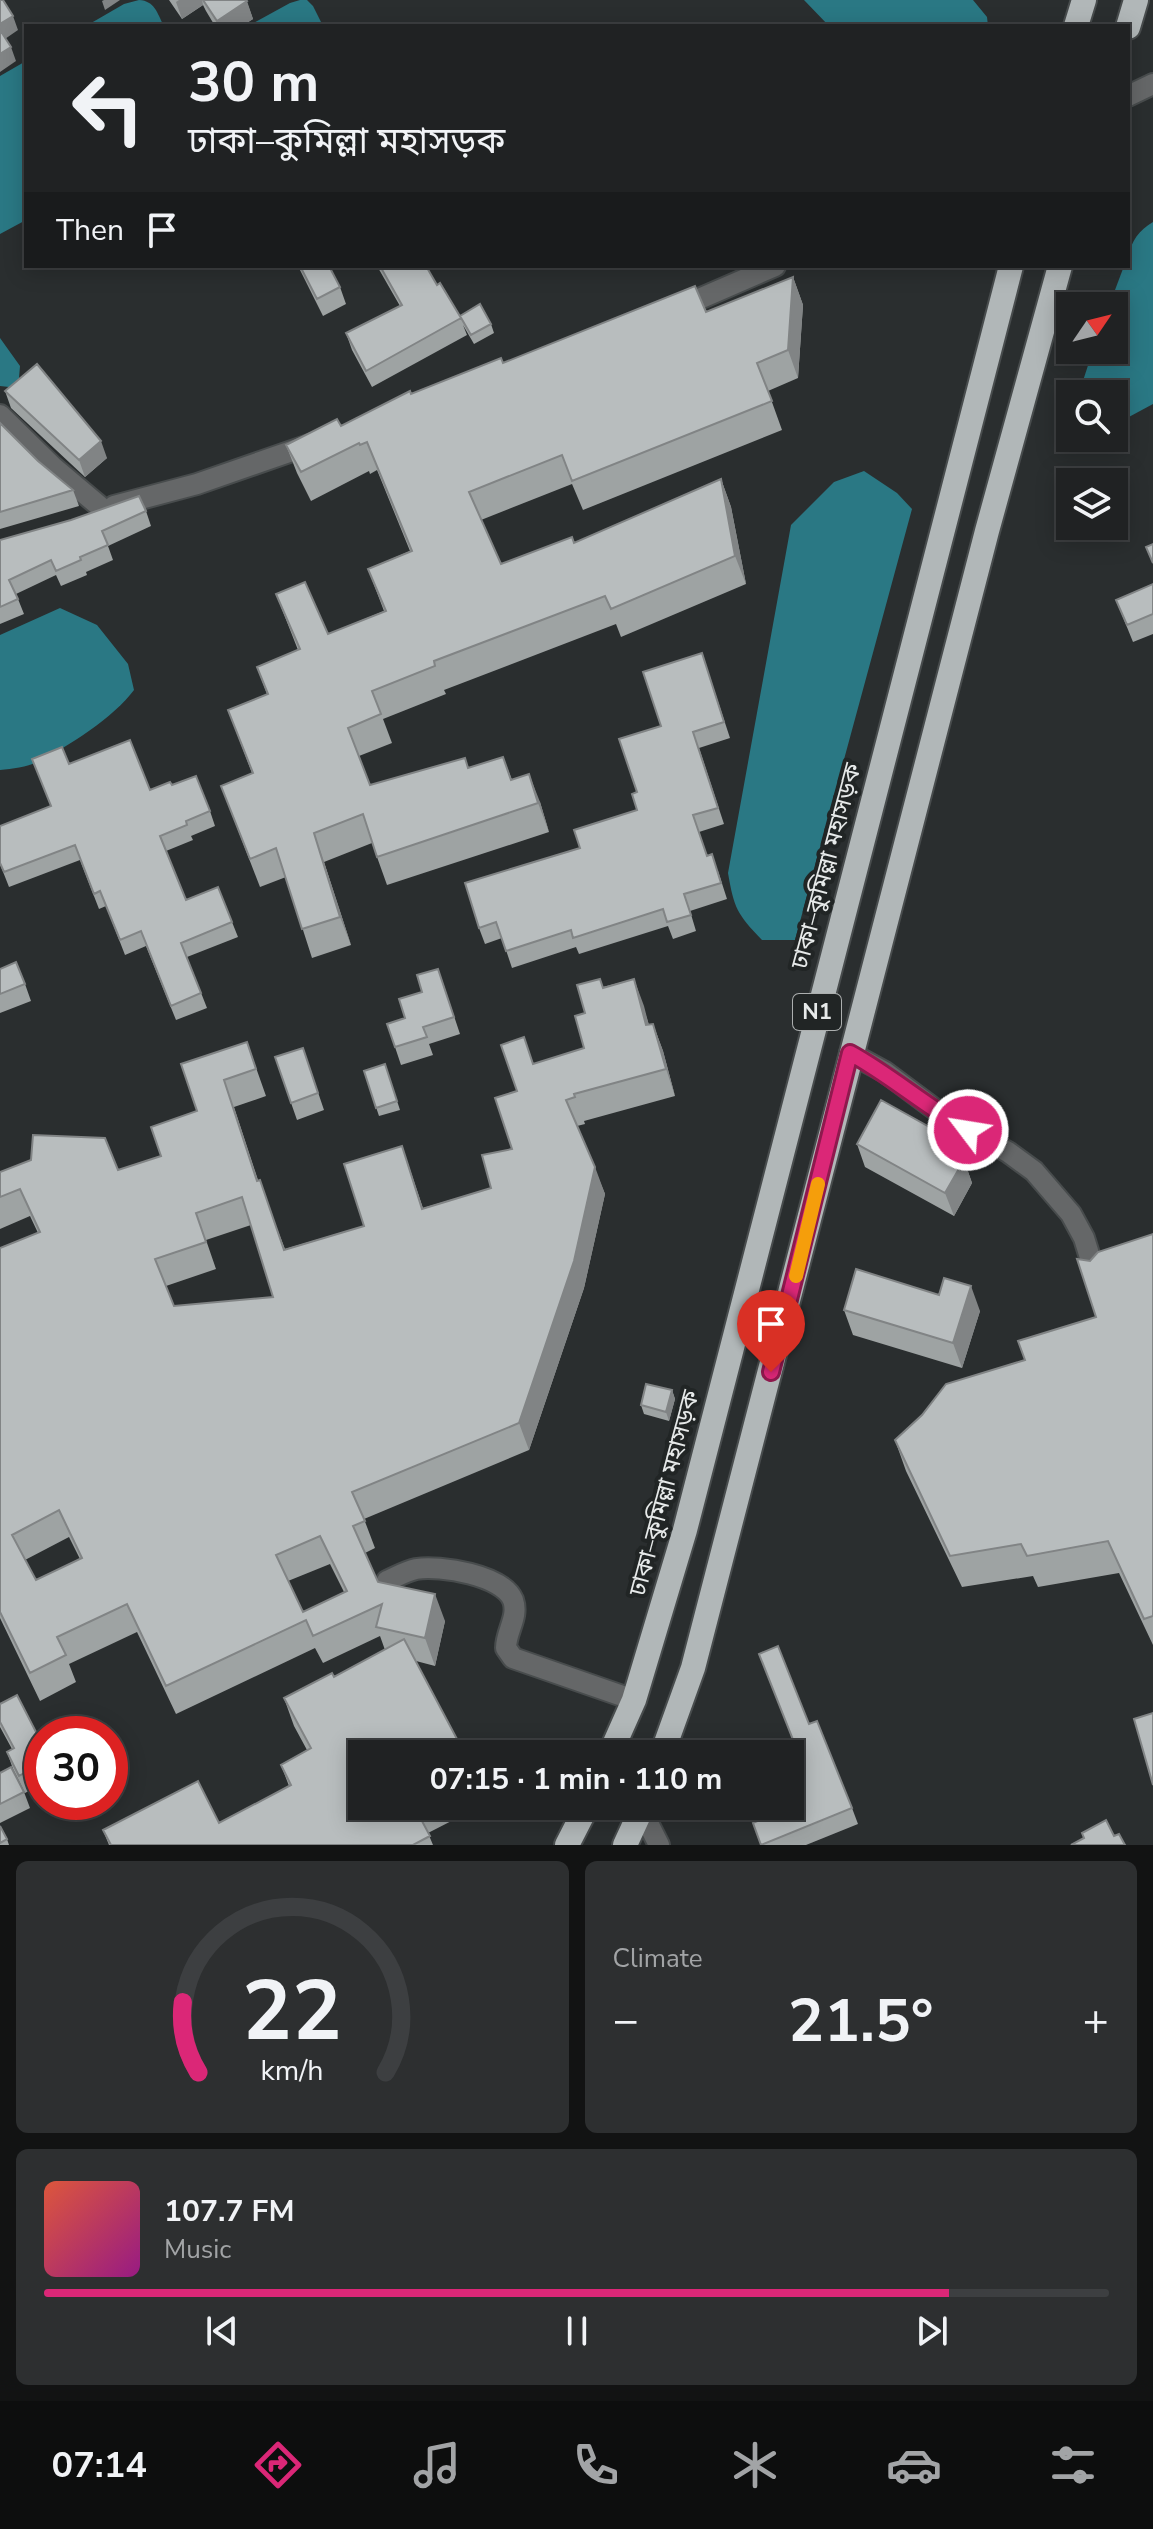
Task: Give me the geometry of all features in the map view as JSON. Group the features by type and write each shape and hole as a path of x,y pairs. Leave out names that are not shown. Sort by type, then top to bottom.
{"highway":[{"path":"1077,24 1084,0"},
{"path":"1129,24 1136,0"},
{"name":"ঢাকা–কুমিল্লা মহাসড়ক","path":"616,1740 634,1700 685,1530 1010,268"},
{"name":"N1","path":"667,1740 693,1668 850,1053 1059,268"},
{"path":"567,1845 580,1820"},
{"path":"625,1845 637,1820"}],"street":[{"path":"1130,95 1153,84"},
{"path":"651,319 770,268"},
{"path":"0,415 53,467 104,510"},
{"path":"84,518 197,484 330,438"},
{"path":"850,1053 885,1072 948,1119 1008,1152 1034,1171 1071,1214 1084,1238 1097,1280"},
{"path":"387,1581 417,1569 447,1569 490,1580 506,1589 512,1598 516,1612 506,1648 513,1658 634,1700"},
{"path":"647,1820 659,1845"}],"water":[{"path":"139,0 152,5 163,24 89,24 124,4"},
{"path":"307,0 322,24 252,24 290,3"},
{"path":"804,0 973,0 987,17 988,24 827,24"},
{"path":"24,62 24,221 0,234 0,76"},
{"path":"1153,222 1153,404 1128,417 1128,380 1083,380 1088,364 1128,364 1128,292 1114,292 1123,268 1130,268 1134,240"},
{"path":"0,338 20,366 19,378 9,387 0,386"},
{"path":"864,471 897,493 912,509 795,940 762,940 738,910 728,873 791,525 834,482"},
{"path":"60,608 97,625 128,664 134,690 103,721 62,748 33,764 0,770 0,635"}],"building":[{"path":"0,0 13,16 0,24"},
{"path":"203,0 246,0 247,1 217,21"},
{"path":"0,30 11,47 0,54"},
{"path":"301,268 330,268 340,287 317,299"},
{"path":"381,268 427,268 461,318 366,371 346,333 402,305"},
{"path":"793,277 788,350 757,363 772,401 572,481 562,455 469,492 501,564 572,537 574,543 721,479 735,556 611,609 605,596 434,661 435,666 372,691 381,714 348,728 370,785 465,758 468,768 503,757 511,780 529,774 538,803 377,857 363,814 314,833 340,917 302,929 276,848 250,859 221,786 253,773 228,710 268,694 257,667 300,649 276,594 305,582 328,634 386,611 368,569 412,551 367,442 359,443 301,472 286,445 337,419 341,426 410,391 411,394 501,358 503,363 695,286 706,312"},
{"path":"480,304 491,324 471,335 460,316"},
{"path":"37,364 101,441 79,460 5,391"},
{"path":"0,423 38,461 73,490 0,512"},
{"path":"139,496 146,511 102,531 108,545 56,571 51,560 9,580 18,599 0,607 0,540"},
{"path":"1153,544 1153,563 1146,547"},
{"path":"1153,584 1153,614 1127,625 1116,600"},
{"path":"702,653 724,722 693,732 718,808 693,815 707,856 712,854 721,883 684,894 691,915 667,922 663,909 573,938 571,930 506,951 496,922 479,928 465,883 580,848 574,830 637,810 632,794 637,792 619,739 661,726 643,672"},
{"path":"130,740 150,790 196,776 210,811 160,836 186,900 218,887 232,922 181,943 201,993 171,1006 141,931 120,940 100,891 94,894 75,845 4,872 0,863 0,826 51,806 32,759 62,747 69,764"},
{"path":"16,962 25,984 0,994 0,969"},
{"path":"438,969 454,1017 423,1027 427,1037 395,1047 387,1024 405,1018 399,999 422,992 417,975"},
{"path":"600,979 603,988 634,979 646,1025 653,1024 666,1069 574,1094 575,1097 566,1100 595,1167 574,1261 519,1423 352,1492 365,1521 353,1526 378,1582 435,1594 425,1638 376,1627 382,1604 313,1636 306,1620 166,1686 127,1604 57,1637 66,1655 30,1673 0,1612 0,1248 40,1232 20,1189 0,1197 0,1172 31,1160 33,1135 105,1138 118,1170 161,1156 151,1127 197,1111 181,1064 247,1042 256,1069 224,1080 257,1181 260,1180 284,1250 364,1226 344,1164 402,1146 422,1209 491,1188 482,1155 512,1149 495,1098 517,1091 501,1045 524,1037 533,1064 584,1048 575,1016 585,1013 577,985","holes":["242,1197 273,1297 174,1306 155,1259 206,1242 196,1213","59,1510 82,1558 36,1580 12,1535","320,1536 347,1591 303,1612 276,1555"]},
{"path":"303,1048 318,1093 291,1103 275,1057"},
{"path":"385,1064 397,1101 376,1108 364,1071"},
{"path":"881,1100 949,1138 943,1149 964,1160 945,1193 857,1144"},
{"path":"1153,1234 1153,1616 1144,1619 1108,1541 1027,1556 1021,1544 950,1556 895,1440 922,1415 946,1384 1025,1360 1018,1341 1096,1317 1077,1259 1090,1261 1098,1252"},
{"path":"856,1269 939,1295 944,1278 971,1286 953,1343 844,1310"},
{"path":"646,1384 672,1390 666,1412 641,1405"},
{"path":"404,1639 457,1739 348,1740 348,1820 421,1820 430,1836 413,1845 111,1845 103,1830 128,1820 128,1817 198,1781 219,1823 291,1785 281,1765 311,1748 284,1698 332,1673 334,1677"},
{"path":"778,1646 809,1724 817,1721 852,1808 761,1845 753,1823 760,1820 804,1820 804,1740 793,1740 759,1654"},
{"path":"17,1695 28,1716 24,1716 24,1773 19,1776 7,1752 14,1748 0,1722 0,1704"},
{"path":"1153,1713 1153,1785 1134,1719"},
{"path":"11,1767 24,1792 0,1804 0,1773"},
{"path":"1106,1820 1114,1836 1119,1834 1125,1845 1071,1845 1084,1838 1082,1833"},
{"path":"0,1826 7,1839 0,1843"}],"slow traffic":[{"path":"796,1276 818,1184"}],"route":[{"path":"771,1372 850,1053 885,1072 933,1109 968,1130"}]}
